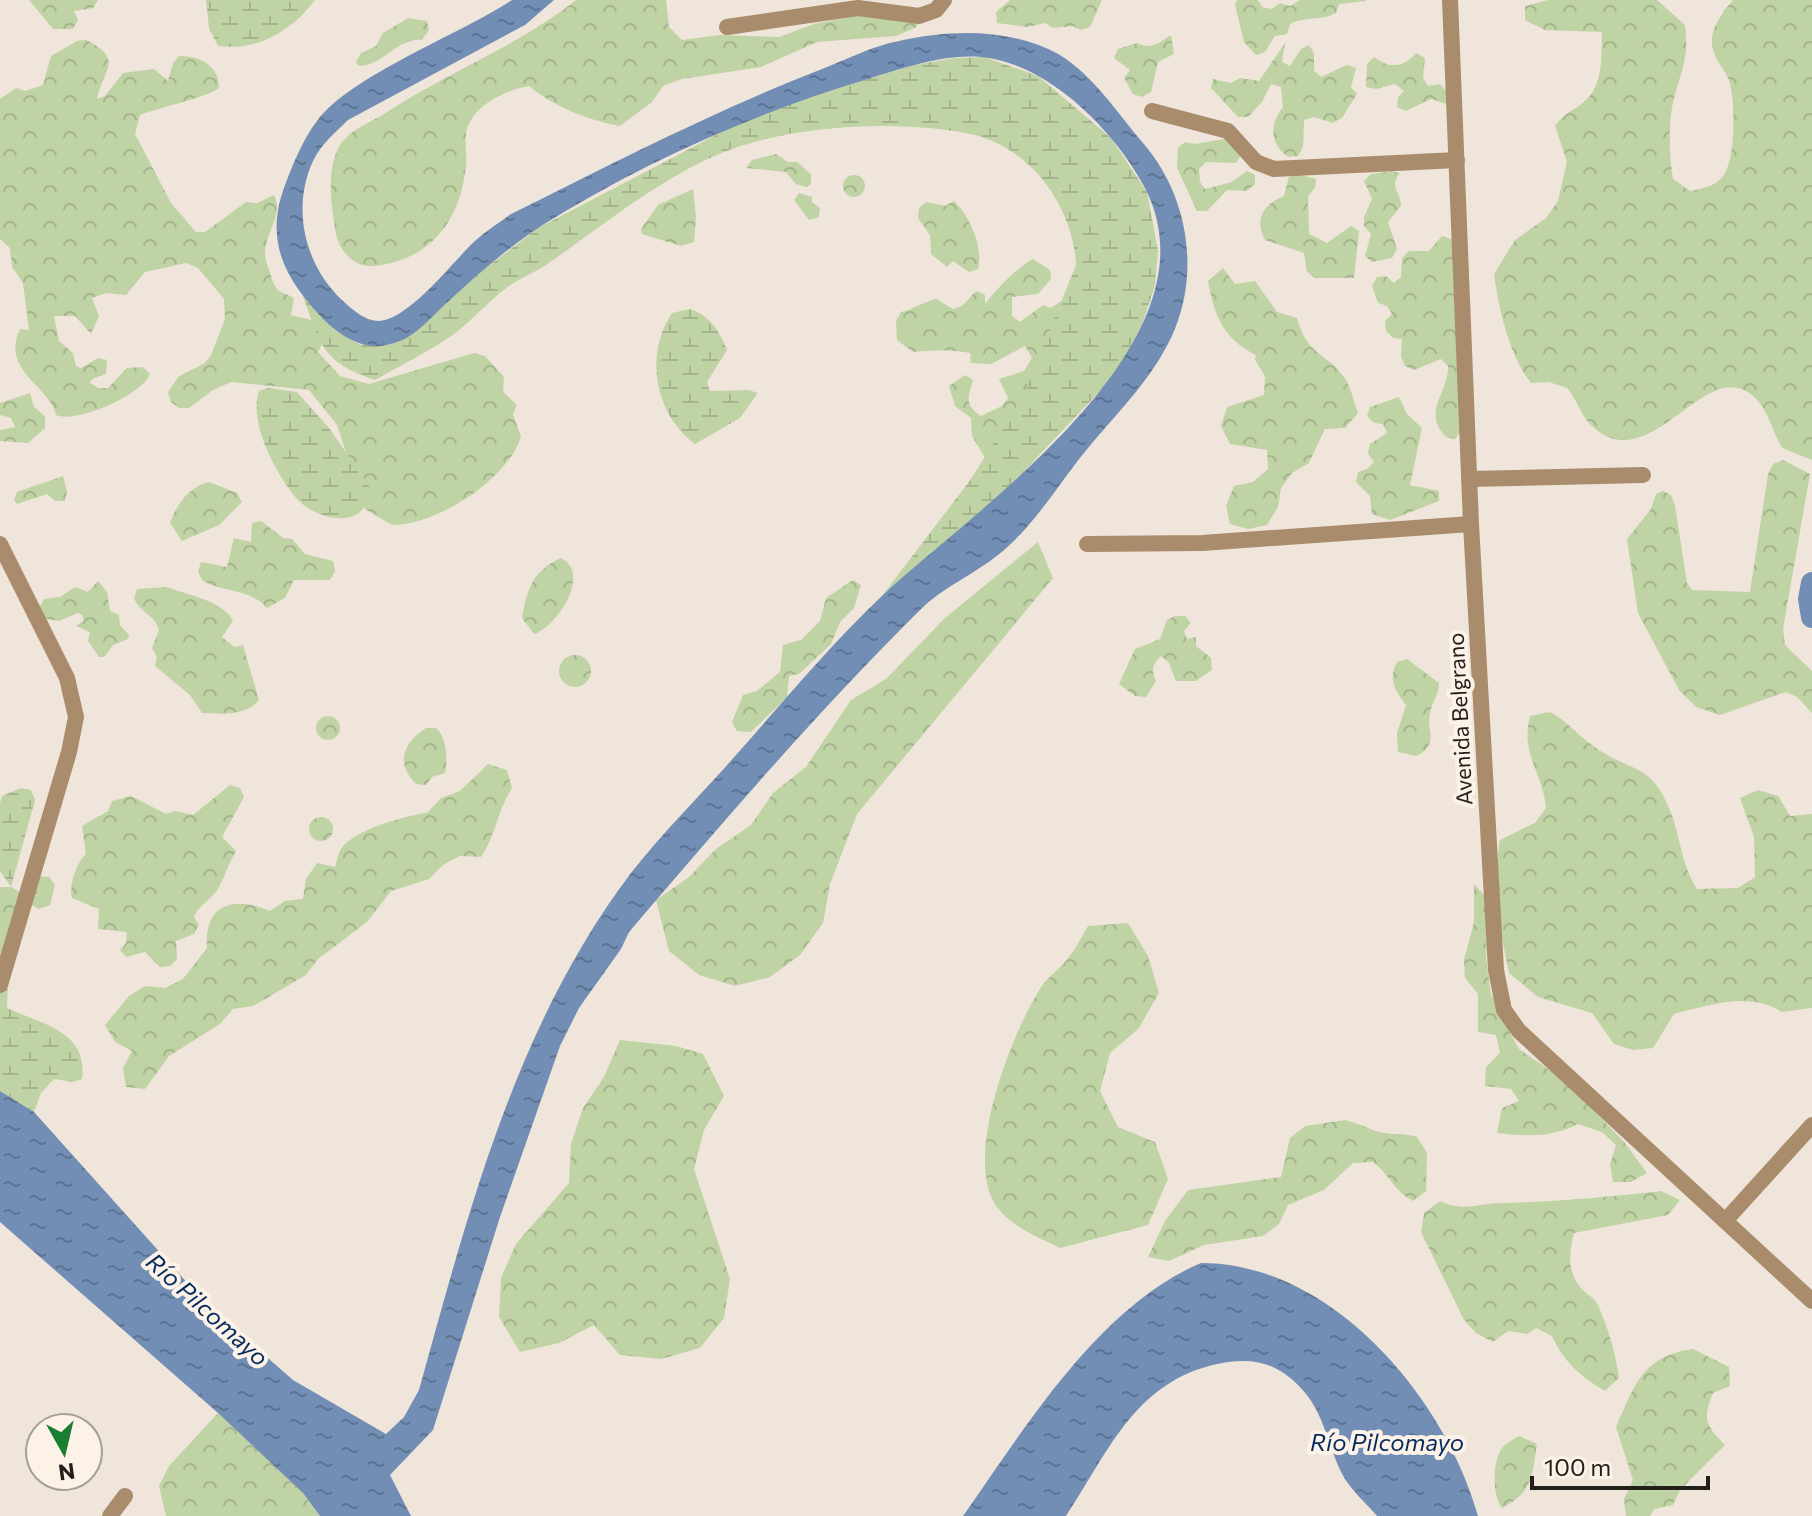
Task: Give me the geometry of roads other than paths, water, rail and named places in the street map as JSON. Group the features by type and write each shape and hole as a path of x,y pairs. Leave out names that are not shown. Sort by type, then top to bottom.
{"street":[{"path":"727,27 858,8 919,16 936,10 944,0"},
{"name":"Avenida Belgrano","path":"1450,0 1471,524 1496,970 1504,1010 1519,1031 1812,1301"},
{"path":"1152,111 1228,131 1256,162 1274,169 1457,160"},
{"path":"1470,479 1643,475"},
{"path":"1087,544 1202,543 1471,524"},
{"path":"0,544 67,678 76,717 69,752 0,985"},
{"path":"1725,1221 1812,1125"},
{"path":"110,1516 125,1496"}],"water":[{"path":"512,0 554,0 525,25 348,120 324,144 313,161 303,198 303,217 311,254 330,287 364,317 374,321 391,318 418,300 476,240 511,214 662,139 868,50 919,37 960,33 1002,36 1041,46 1072,63 1105,96 1159,164 1171,187 1186,237 1186,288 1171,338 1154,367 1025,529 998,555 929,602 882,649 771,768 629,932 621,949 579,1008 560,1046 500,1217 433,1430 390,1475 411,1516 320,1516 303,1493 218,1413 0,1222 0,1091 34,1112 208,1306 293,1380 386,1434 404,1417 419,1390 457,1255 501,1121 556,993 591,931 643,858 845,633 883,595 1028,469 1078,417 1121,362 1150,304 1160,246 1145,188 1116,144 1077,103 1031,72 1006,62 981,57 952,58 910,66 825,92 700,142 619,181 529,234 406,338 395,343 369,346 346,337 316,312 301,293 281,254 277,228 280,200 295,160 317,121 354,88"},
{"name":"Río Pilcomayo","path":"1201,1263 1249,1269 1295,1286 1338,1312 1376,1345 1410,1384 1439,1427 1462,1471 1478,1516 1377,1516 1345,1479 1321,1419 1308,1396 1275,1368 1258,1362 1239,1361 1197,1370 1171,1382 1149,1399 1113,1441 1066,1516 963,1516 1039,1409 1097,1339 1130,1308 1164,1283"}],"waterway":[{"path":"1812,583 1809,599 1812,617"}]}
